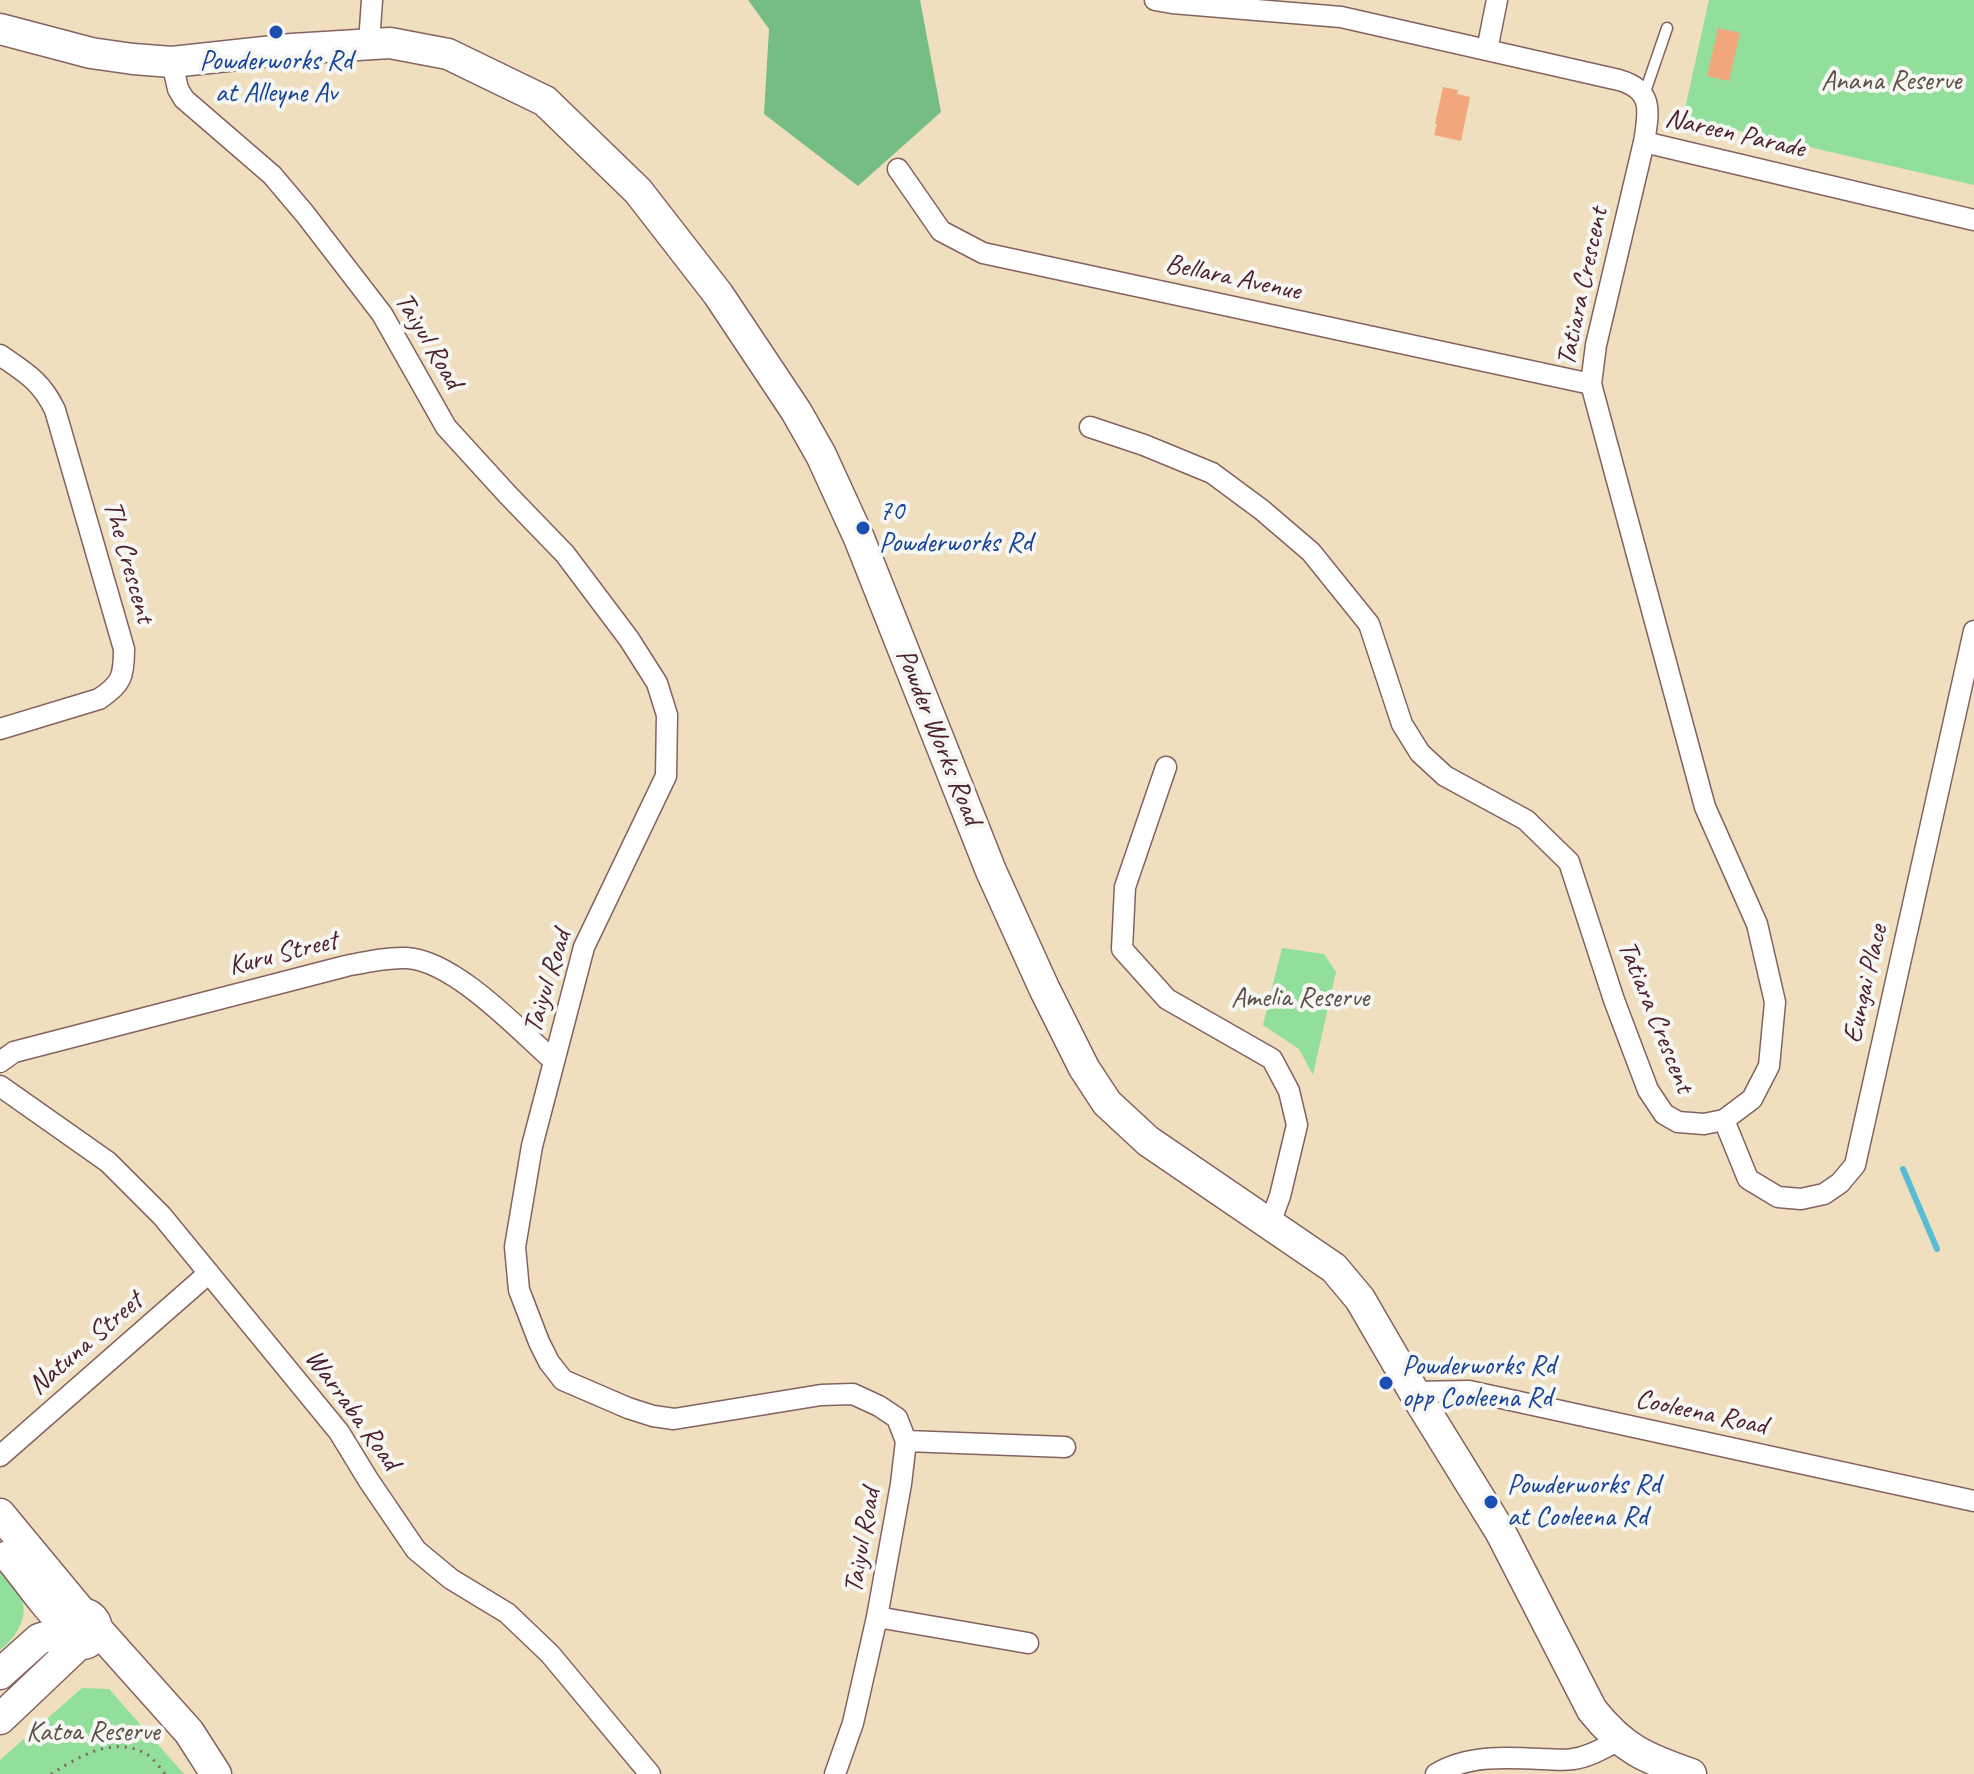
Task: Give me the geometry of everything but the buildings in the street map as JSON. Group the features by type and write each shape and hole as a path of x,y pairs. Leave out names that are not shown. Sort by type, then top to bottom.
{"main road":[{"name":"Powder Works Road","path":"0,29 91,53 172,62 369,43 390,43 448,54 545,101 638,191 718,294 796,411 821,455 864,552 991,871 1044,988 1084,1068 1107,1103 1148,1141 1270,1223 1334,1268 1343,1278 1360,1299 1500,1531 1592,1710 1620,1740 1642,1756 1691,1774"},
{"path":"0,1514 70,1629"},
{"path":"0,1546 70,1629"},
{"path":"0,1674 70,1629"},
{"path":"0,1719 70,1629"}],"street":[{"path":"369,43 372,0"},
{"name":"Nareen Parade","path":"1155,0 1341,17 1619,80 1637,87 1648,104 1644,142 1974,220"},
{"path":"1487,50 1497,0"},
{"name":"Taiyul Road","path":"172,62 178,89 184,99 272,175 305,214 382,314 446,427 565,554 629,639 657,683 667,715 666,776 584,947 532,1146 515,1247 519,1290 539,1342 563,1380 628,1408 674,1419 821,1395 853,1394 897,1418 906,1441 901,1484 877,1617 853,1723 835,1774"},
{"name":"Tatiara Crescent","path":"1090,427 1212,473 1311,552 1369,624 1402,724 1420,753 1445,776 1526,820 1569,862 1614,1000 1648,1090 1664,1114 1678,1122 1704,1124 1724,1120 1752,1099 1769,1066 1775,1002 1757,924 1705,807 1591,384 1596,345 1644,142"},
{"name":"Bellara Avenue","path":"898,169 941,231 983,253 1591,384"},
{"name":"The Crescent","path":"0,355 36,380 55,410 124,649 124,670 113,690 99,699 0,729"},
{"name":"Eungai Place","path":"1724,1120 1748,1179 1778,1197 1801,1199 1824,1194 1840,1183 1855,1165 1974,631"},
{"path":"1166,767 1125,887 1122,949 1167,999 1272,1059 1289,1091 1297,1125 1280,1196 1270,1223"},
{"name":"Kuru Street","path":"0,1062 14,1052 331,970 374,960 410,958 438,967 475,990 554,1061"},
{"name":"Warraba Road","path":"0,1086 108,1162 162,1216 339,1432 416,1550 451,1579 507,1613 550,1654 650,1774"},
{"name":"Natuna Street","path":"0,1456 209,1273"},
{"name":"Cooleena Road","path":"1414,1392 1469,1391 1974,1501"},
{"path":"906,1441 1065,1447"},
{"path":"877,1617 1028,1643"},
{"path":"1436,1774 1457,1763 1473,1760 1569,1760 1592,1754 1620,1740"}],"lane":[{"path":"1644,95 1667,28"}],"path":[{"path":"51,1774 87,1753 103,1748 127,1747 149,1755 165,1774"}],"green space":[{"path":"748,0 920,0 941,112 858,186 764,114 769,29"},
{"name":"Anana Reserve","path":"1709,0 1974,0 1974,185 1683,118"},
{"name":"Amelia Reserve","path":"1282,948 1324,954 1336,972 1313,1075 1299,1049 1263,1025"},
{"path":"0,1570 18,1591 24,1608 17,1631 0,1650"},
{"name":"Katoa Reserve","path":"82,1688 109,1689 184,1774 0,1774 0,1760"}],"waterway":[{"path":"1903,1169 1937,1249"}],"place":[{"name":"Powderworks Rd at Alleyne Av","path":"276,32"},
{"name":"70 Powderworks Rd","path":"863,528"},
{"name":"Powderworks Rd opp Cooleena Rd","path":"1386,1383"},
{"name":"Powderworks Rd at Cooleena Rd","path":"1491,1502"}]}
